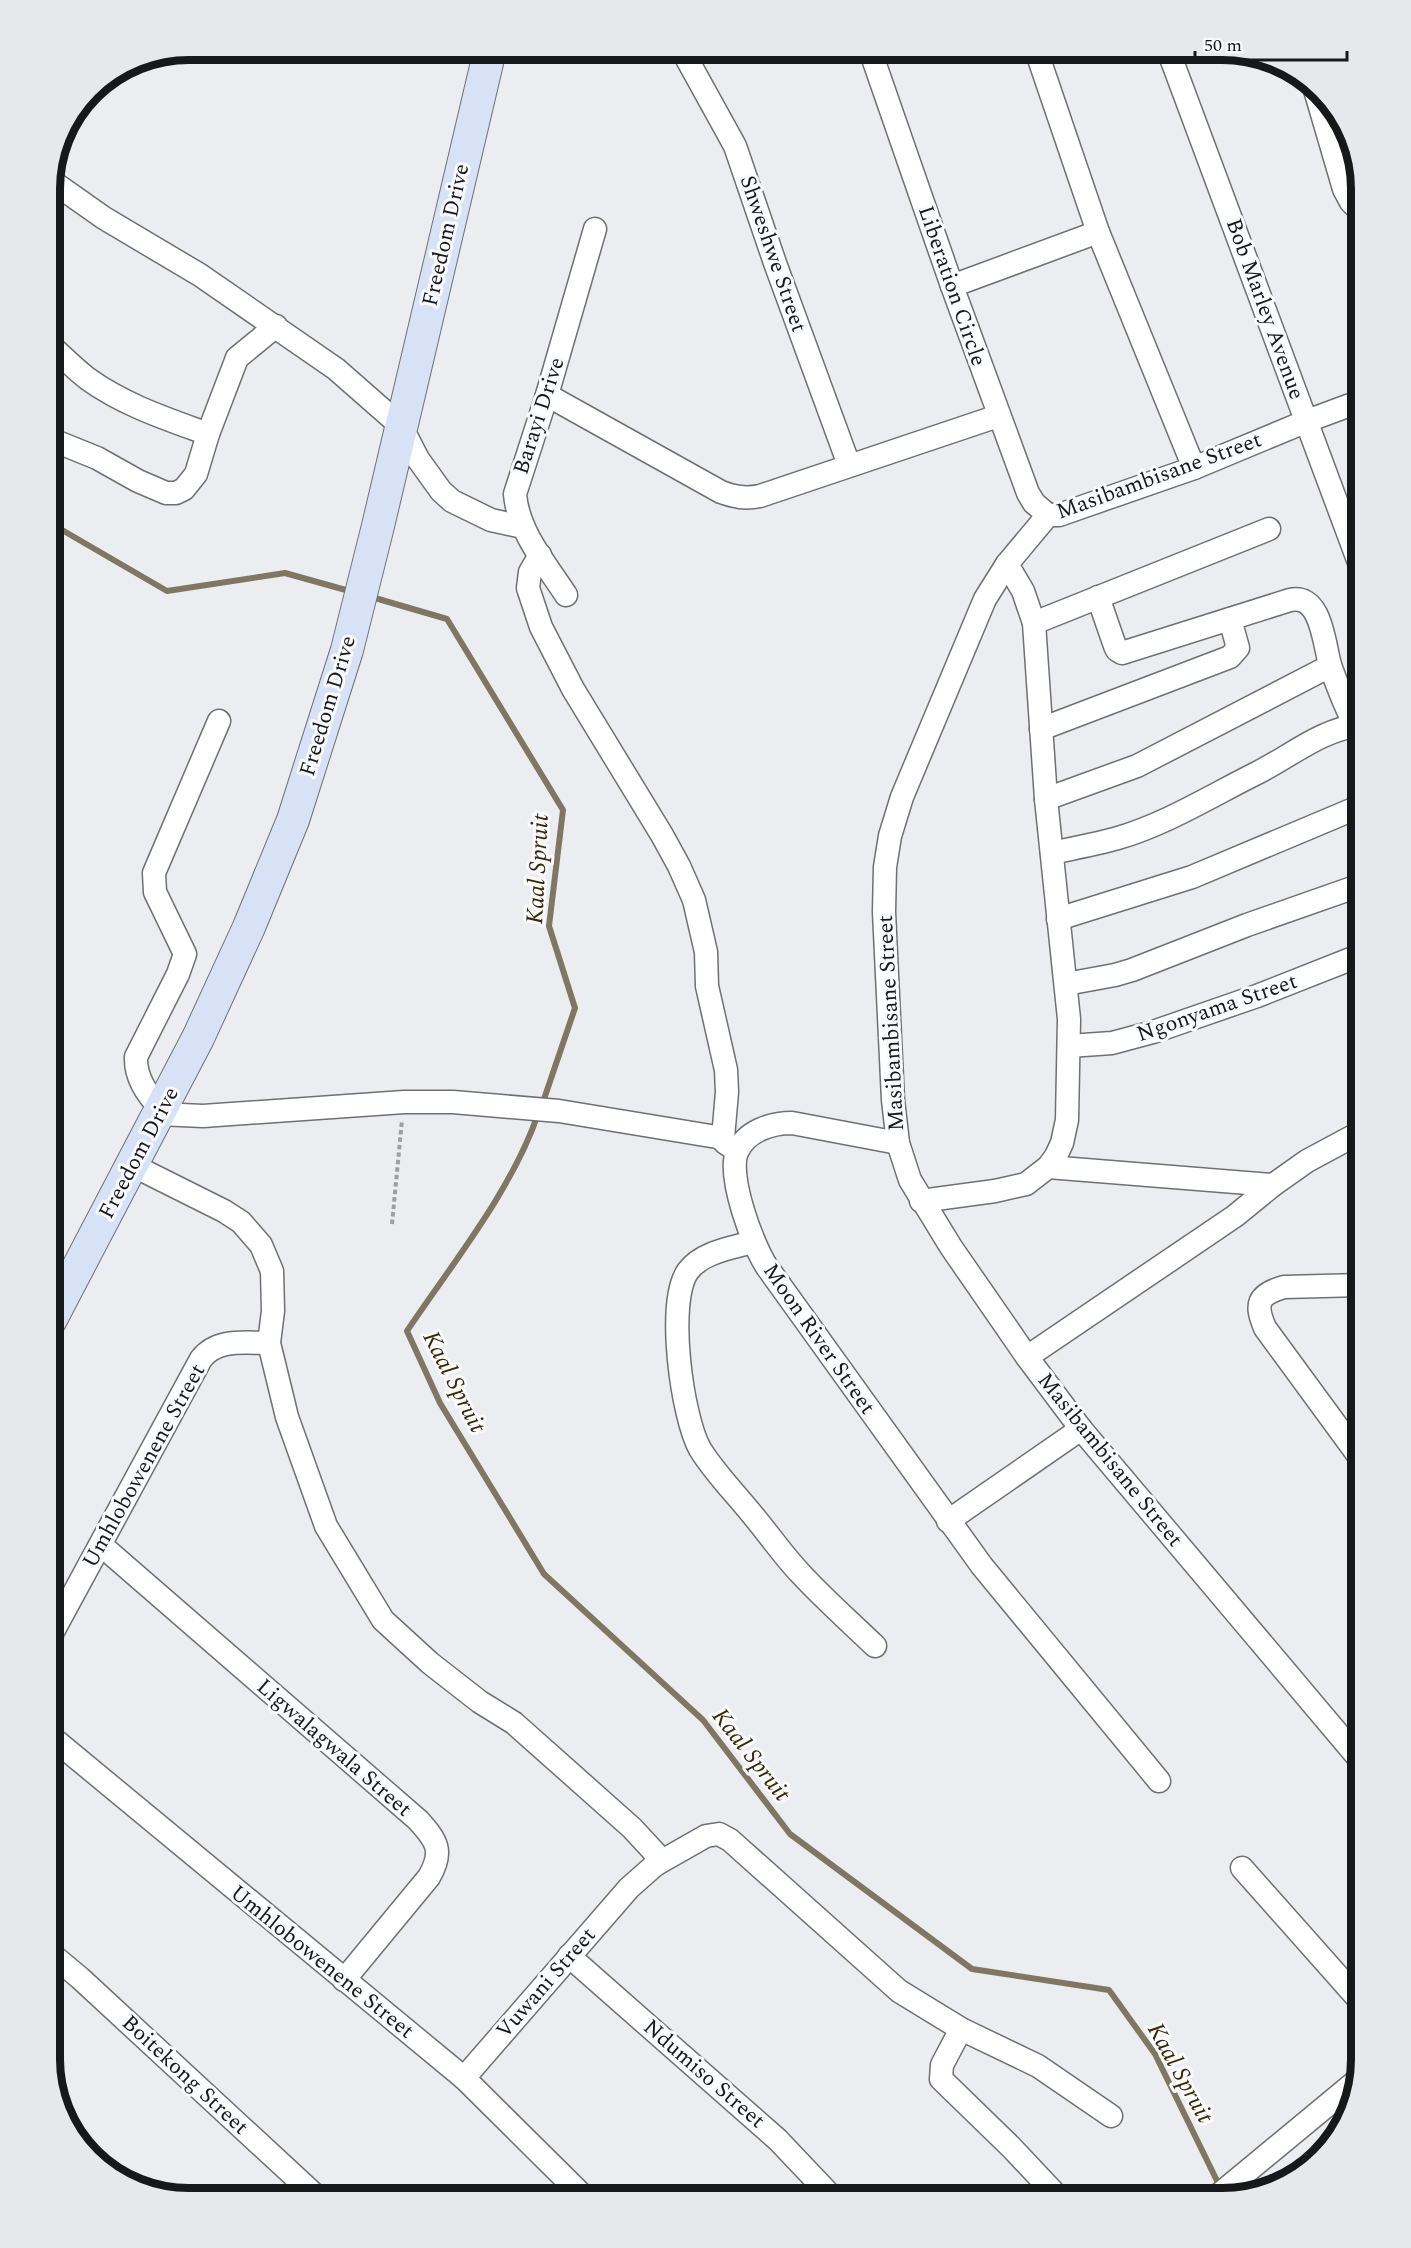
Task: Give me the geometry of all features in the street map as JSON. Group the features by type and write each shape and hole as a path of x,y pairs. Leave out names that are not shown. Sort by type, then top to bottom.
{"street":[{"name":"Freedom Drive","path":"60,1302 198,1038 279,858 293,820 347,650 487,60"},
{"name":"Shweshwe Street","path":"688,60 735,146 849,465"},
{"name":"Liberation Circle","path":"873,60 998,416 1028,493 1034,503 1048,515"},
{"path":"1039,60 1098,232 1194,468"},
{"name":"Bob Marley Avenue","path":"1172,60 1351,539"},
{"path":"1319,104 1344,189 1351,202"},
{"path":"60,187 104,218 200,275 336,369 401,426 418,459 441,491 452,501 491,520 523,528"},
{"name":"Barayi Drive","path":"566,595 523,528 516,505 516,488 547,395 595,229"},
{"path":"952,286 1098,232"},
{"path":"60,443 97,458 138,481 166,493 176,494 184,489 196,474 208,434 237,358 276,326"},
{"path":"60,354 88,379 121,399 208,434"},
{"path":"547,395 721,492 738,498 760,496 998,416"},
{"name":"Masibambisane Street","path":"1351,405 1194,468 1059,515 1048,515 1007,564 988,592 958,661 902,797 890,836 885,867 884,912 893,1100 898,1143 910,1180 921,1201 1027,1357 1081,1429 1351,1748"},
{"path":"1034,623 1269,529"},
{"name":"Moon River Street","path":"540,555 530,572 528,588 541,627 573,689 662,835 694,900 706,952 707,986 726,1070 730,1144 745,1216 753,1242 767,1267 948,1521 1006,1597 1159,1781"},
{"path":"921,1201 995,1191 1020,1186 1031,1180 1048,1167 1059,1150 1067,1120 1070,1019 1046,799 1034,623 1023,591 1007,564"},
{"path":"1098,597 1115,646 1122,653 1290,600 1298,598 1305,601 1311,606 1323,630 1330,666 1351,710"},
{"path":"1041,729 1230,657 1238,648 1230,619"},
{"path":"1046,799 1131,769 1330,666"},
{"path":"219,721 154,873 155,892 185,954 178,974 136,1057 137,1070 146,1092 161,1112 203,1116 404,1102 453,1102 559,1111 730,1144 778,1123 792,1123 898,1143"},
{"path":"1052,853 1120,837 1160,822 1262,771 1317,738 1337,729 1351,729"},
{"path":"1058,919 1192,877 1351,811"},
{"path":"1066,984 1131,970 1247,925 1351,889"},
{"name":"Ngonyama Street","path":"1070,1046 1118,1042 1153,1032 1257,996 1351,959"},
{"path":"1027,1357 1235,1216 1272,1185 1307,1161 1351,1138"},
{"path":"132,1165 224,1211 251,1232 261,1245 272,1271 273,1311 269,1343 288,1417 320,1512 335,1544 383,1620 430,1663 480,1702 514,1723 597,1796 649,1844 657,1855 655,1865"},
{"path":"1048,1167 1272,1185"},
{"path":"753,1242 706,1257 692,1267 684,1279 677,1326 677,1346 682,1381 695,1437 706,1457 782,1554 875,1646"},
{"path":"1351,1285 1294,1286 1272,1291 1263,1296 1259,1302 1261,1319 1265,1328 1351,1444"},
{"name":"Umhlobowenene Street","path":"60,1619 205,1354 216,1346 226,1344 269,1343"},
{"path":"948,1521 1081,1429"},
{"name":"Ligwalagwala Street","path":"101,1545 418,1820 432,1836 437,1859 429,1877 344,1980"},
{"name":"Umhlobowenene Street","path":"60,1744 464,2078 572,2188"},
{"name":"Vuwani Street","path":"464,2078 629,1888 655,1865 706,1836 719,1834 725,1836 899,1991 961,2029 1038,2066 1111,2116"},
{"path":"1242,1868 1351,1990"},
{"name":"Ndumiso Street","path":"569,1956 778,2140 824,2188"},
{"name":"Boitekong Street","path":"60,1961 307,2188"},
{"path":"961,2029 942,2065 941,2079 1050,2188"},
{"path":"1228,2188 1348,2088"}],"path":[{"path":"392,1224 404,1102"}],"waterway":[{"name":"Kaal Spruit","path":"60,529 167,591 285,573 353,592"},
{"name":"Kaal Spruit","path":"368,596 447,619 563,810 549,926 575,1008 542,1105"},
{"name":"Kaal Spruit","path":"538,1114 513,1171 497,1198 407,1331 440,1403 544,1574 703,1720 790,1834 972,1969 1109,1990 1155,2054 1221,2188"}]}
